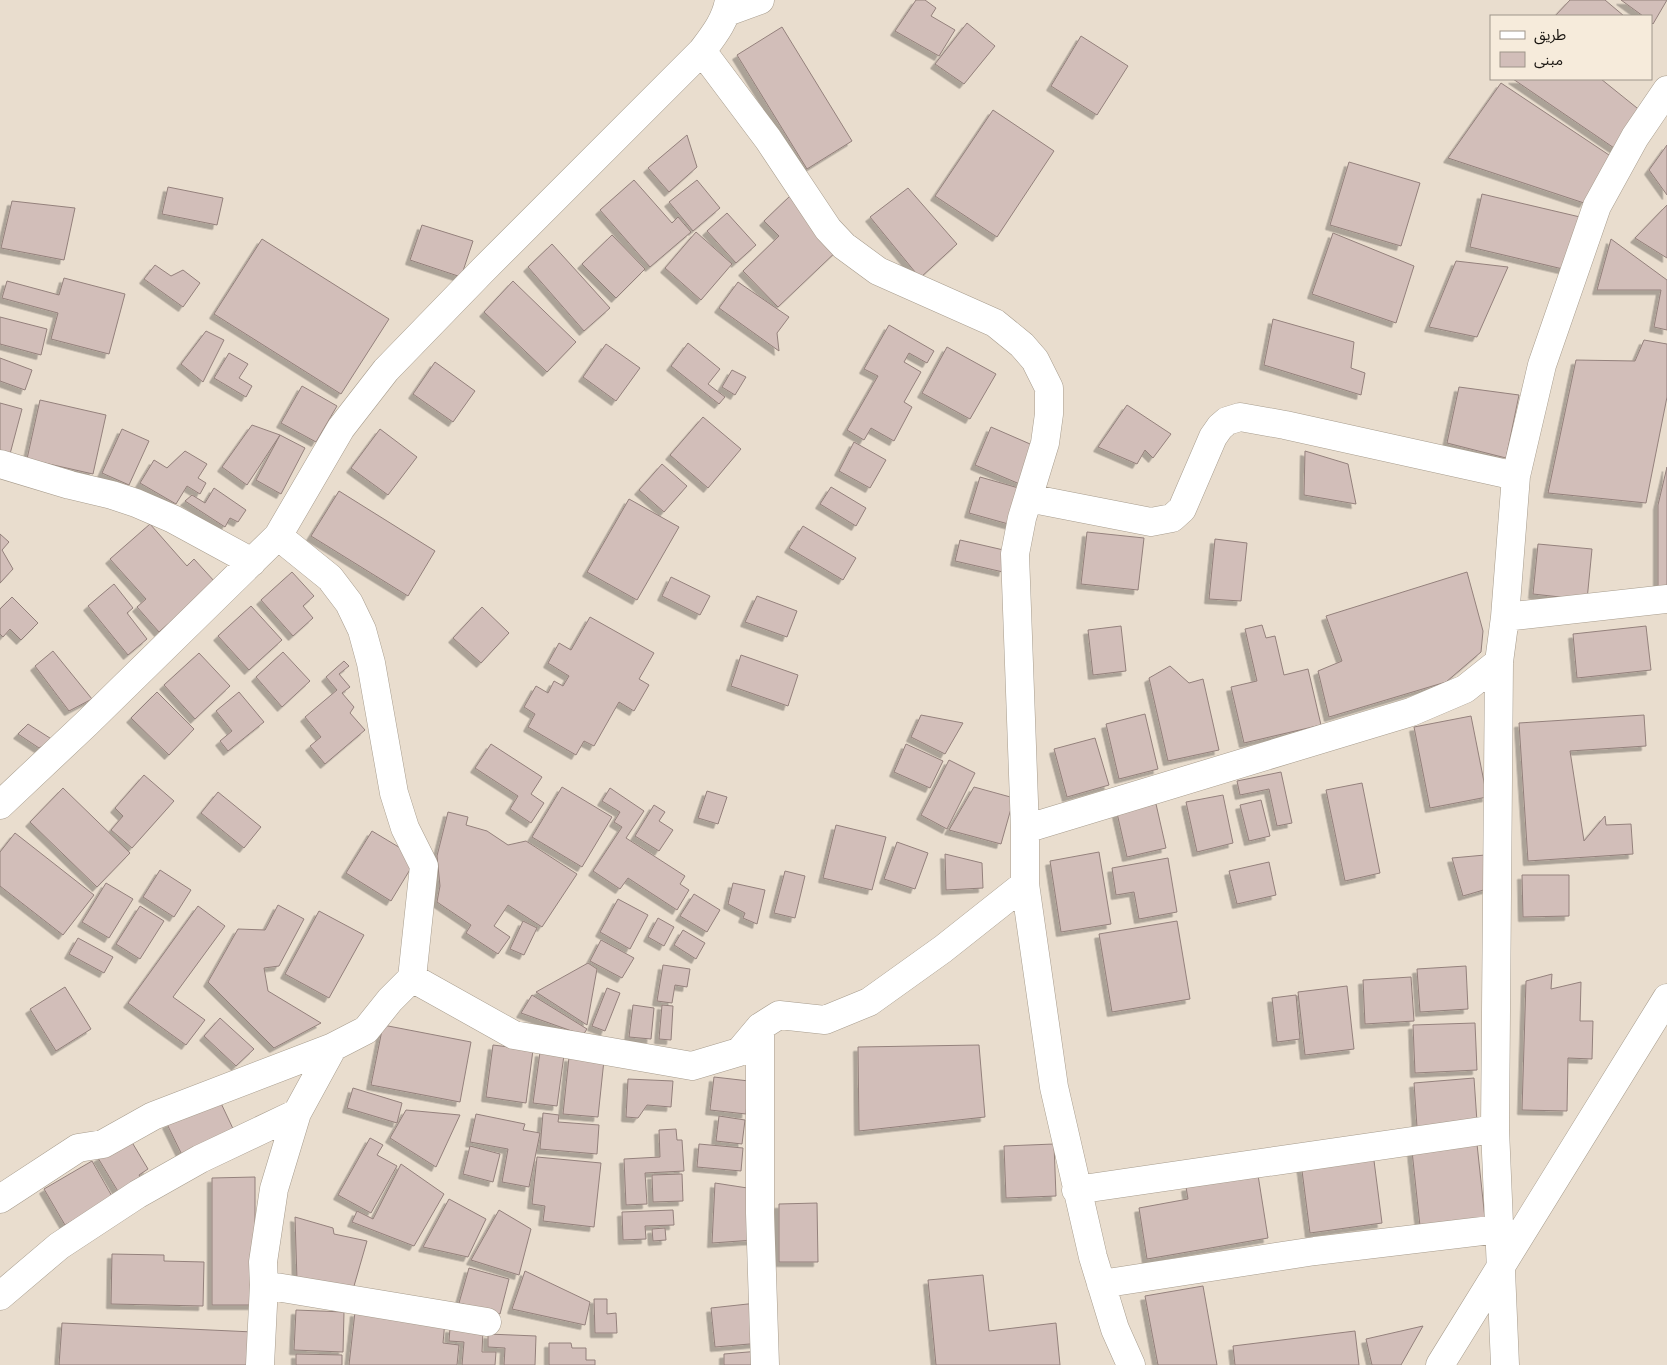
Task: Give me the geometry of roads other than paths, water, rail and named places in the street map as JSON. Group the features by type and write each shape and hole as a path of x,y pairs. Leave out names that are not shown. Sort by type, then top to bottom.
{"street":[{"path":"0,805 87,723 278,536 341,428 386,370 702,50 715,33 728,6 760,0"},
{"path":"702,50 768,139 828,229 844,246 878,271 994,323 1022,345 1034,360 1048,388 1049,414 1045,443 1022,518 1015,554 1026,829 1025,884 1054,1087 1076,1190 1115,1329 1132,1365"},
{"path":"1505,1365 1495,1129 1499,662 1505,617 1516,476 1542,365 1597,206 1635,137 1662,106"},
{"path":"1028,498 1151,522 1172,518 1182,509 1213,437 1227,421 1240,417 1285,425 1516,476"},
{"path":"0,464 70,486 112,495 136,503 172,519 252,562"},
{"path":"0,1200 78,1148 103,1144 153,1116 333,1047 366,1030 390,1000 412,978 424,866 404,828 394,793 371,663 362,630 349,603 330,578 278,536"},
{"path":"1505,617 1667,599"},
{"path":"1026,829 1411,712 1465,689 1499,662"},
{"path":"412,978 514,1035 692,1066 739,1052 760,1027 779,1015 825,1020 869,1002 943,949 1025,884"},
{"path":"1440,1365 1667,998"},
{"path":"760,1027 760,1213 765,1365"},
{"path":"260,1365 264,1286 263,1262 274,1189 297,1113 333,1047"},
{"path":"0,1296 59,1246 138,1194 200,1159 297,1113"},
{"path":"1076,1190 1495,1129"},
{"path":"1101,1284 1315,1251 1500,1229"},
{"path":"264,1286 487,1322"}]}
